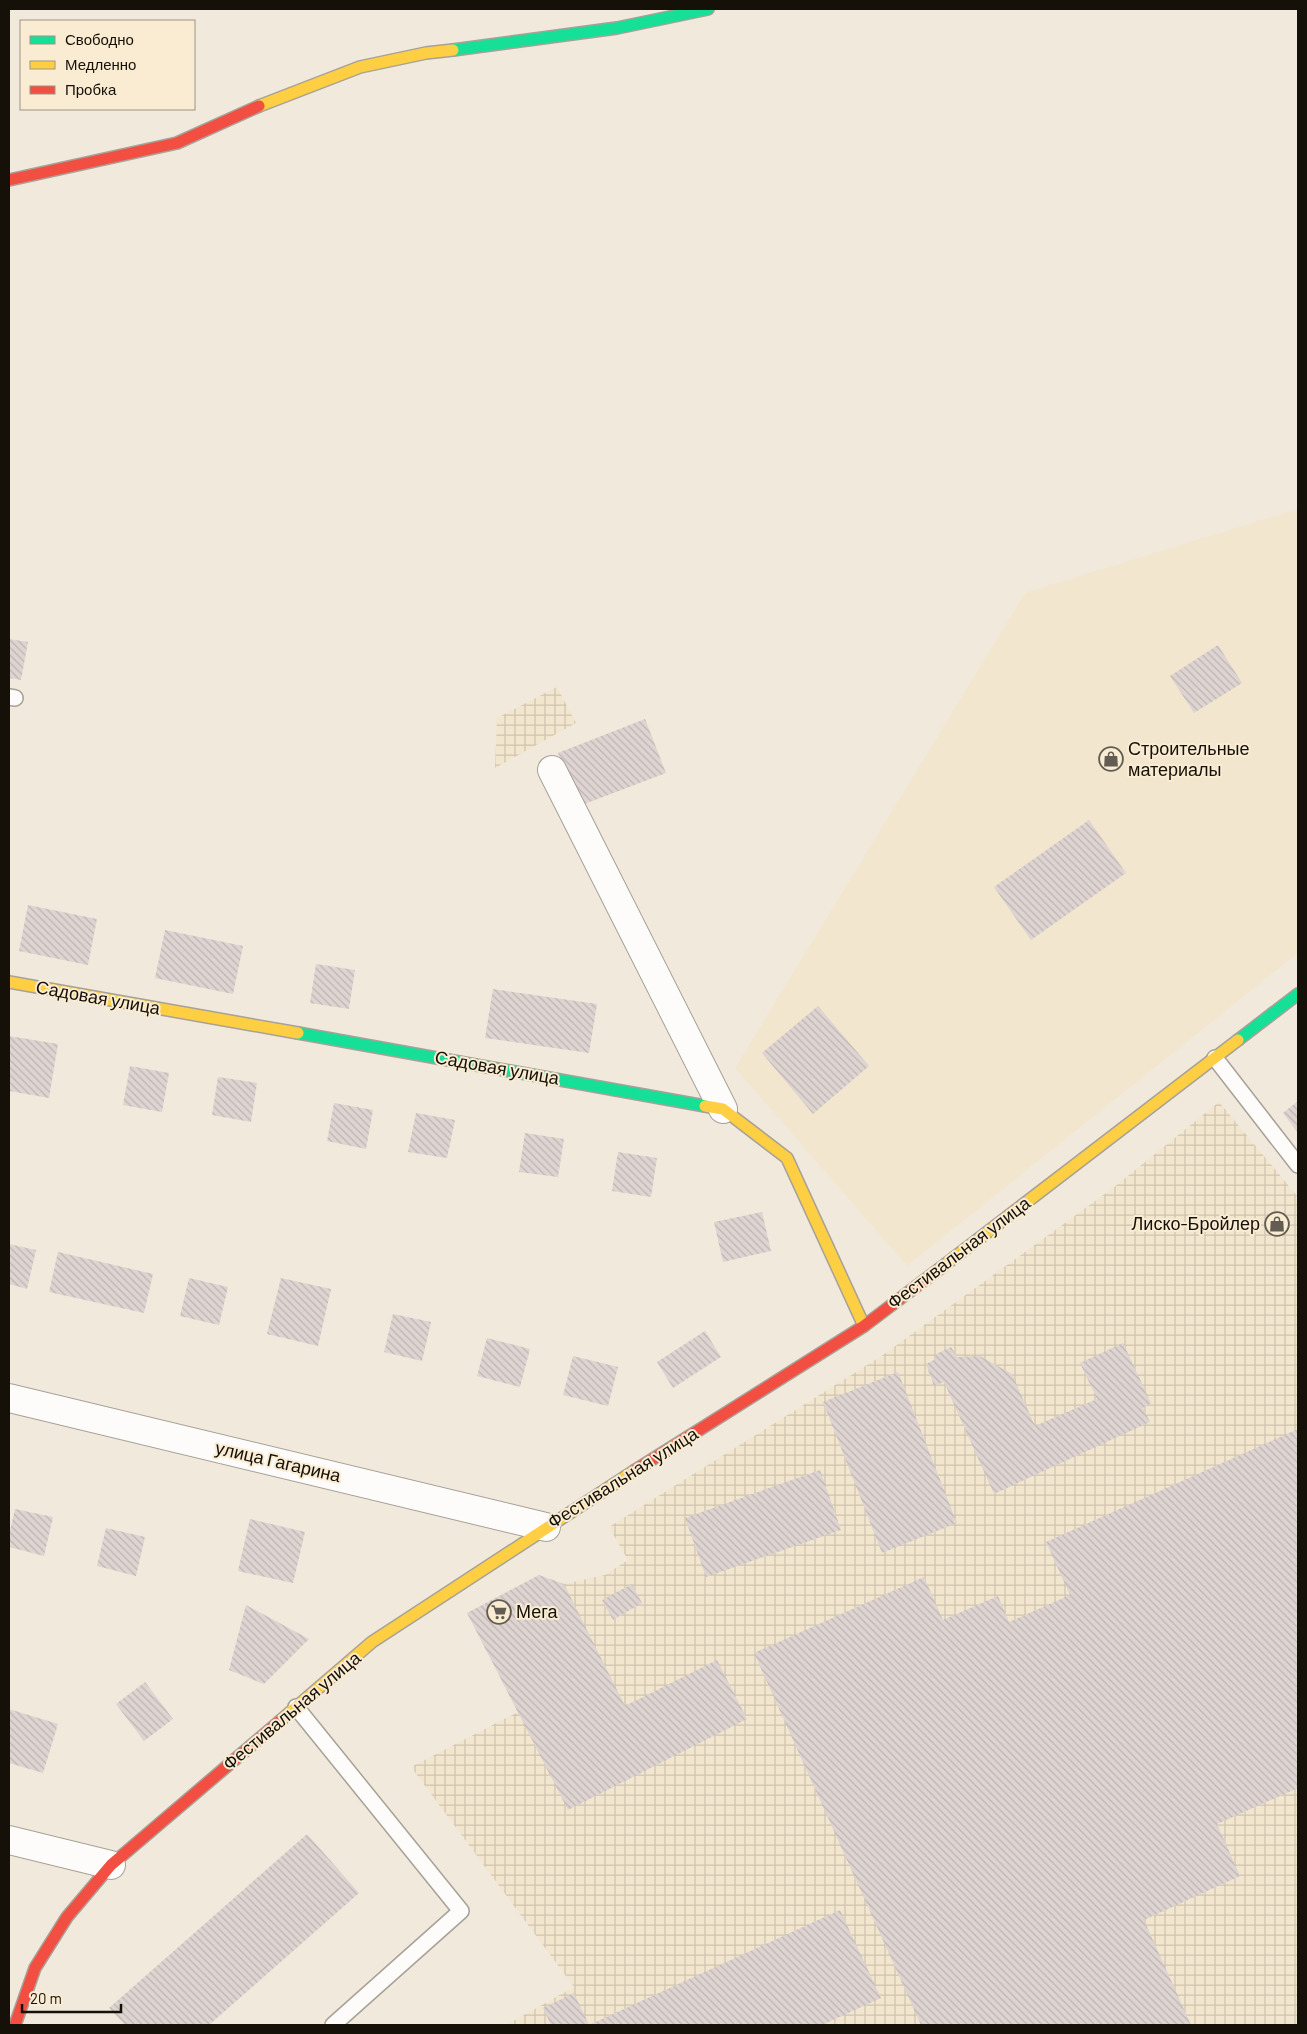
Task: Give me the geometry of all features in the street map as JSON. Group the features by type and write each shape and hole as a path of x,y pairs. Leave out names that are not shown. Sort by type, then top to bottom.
{"street":[{"path":"9,180 177,142 277,98 360,67 426,53 617,28 708,9"},
{"path":"552,770 723,1108"},
{"name":"Садовая улица","path":"9,982 723,1108 787,1158 864,1326"},
{"name":"Фестивальная улица","path":"15,2025 35,1968 67,1917 111,1865 372,1642 546,1527 864,1326 1298,994"},
{"name":"улица Гагарина","path":"9,1398 546,1527"},
{"path":"9,1840 111,1865"}],"lane":[{"path":"1215,1058 1298,1166"},
{"path":"296,1707 461,1911 333,2025"}],"shaded area":[{"name":"Строительные материалы","path":"1298,509 1298,953 907,1266 735,1068 1025,593"},
{"path":"557,687 576,723 495,768 497,718"},
{"path":"1219,1102 1298,1197 1298,2025 506,2025 574,1987 411,1767 518,1712 480,1636 564,1584 605,1575 628,1560 609,1527 883,1355 1113,1188"}],"building":[{"path":"9,639 28,642 21,680 9,678"},
{"path":"1218,645 1242,683 1194,713 1170,676"},
{"path":"645,719 666,773 579,806 558,753"},
{"path":"1089,820 1126,873 1031,940 994,887"},
{"path":"28,905 97,919 88,965 19,951"},
{"path":"165,930 243,946 233,994 155,978"},
{"path":"316,964 355,970 349,1009 310,1003"},
{"path":"493,989 597,1004 589,1053 485,1038"},
{"path":"818,1006 869,1066 813,1114 762,1053"},
{"path":"9,1036 58,1044 49,1098 9,1091"},
{"path":"130,1066 169,1073 162,1112 123,1105"},
{"path":"218,1077 257,1083 251,1122 212,1115"},
{"path":"1298,1101 1298,1133 1283,1113"},
{"path":"334,1103 373,1110 366,1149 327,1141"},
{"path":"416,1113 455,1120 447,1158 408,1152"},
{"path":"525,1133 564,1139 558,1177 519,1172"},
{"path":"618,1152 657,1158 651,1197 612,1191"},
{"path":"762,1212 771,1251 723,1262 714,1222"},
{"path":"9,1244 36,1250 27,1289 9,1284"},
{"path":"58,1252 153,1274 144,1313 49,1292"},
{"path":"189,1278 228,1287 219,1325 180,1316"},
{"path":"281,1278 331,1289 318,1346 267,1334"},
{"path":"393,1314 431,1322 422,1361 384,1352"},
{"path":"705,1331 721,1357 673,1388 657,1362"},
{"path":"487,1338 530,1349 520,1387 477,1376"},
{"path":"1123,1343 1151,1403 1143,1408 1150,1422 994,1494 944,1382 934,1386 926,1364 936,1359 934,1355 951,1347 957,1357 980,1356 1012,1374 1035,1426 1097,1399 1080,1363"},
{"path":"573,1356 618,1367 608,1406 563,1395"},
{"path":"898,1372 957,1523 882,1553 823,1402"},
{"path":"1298,1429 1298,1788 1217,1824 1240,1876 1144,1920 1191,2025 921,2025 754,1653 924,1577 943,1620 998,1596 1009,1622 1070,1595 1046,1542"},
{"path":"820,1470 841,1530 706,1577 685,1518"},
{"path":"15,1509 53,1517 44,1556 9,1547 9,1535"},
{"path":"250,1519 305,1532 293,1583 238,1571"},
{"path":"106,1528 145,1537 136,1576 97,1566"},
{"path":"539,1575 564,1584 625,1706 717,1660 747,1719 568,1810 467,1613"},
{"path":"632,1584 642,1603 613,1620 602,1600"},
{"path":"246,1605 309,1639 264,1684 229,1670"},
{"path":"145,1682 173,1719 144,1741 116,1704"},
{"path":"9,1709 58,1724 43,1773 9,1763"},
{"path":"307,1834 359,1893 209,2025 125,2025 109,2008"},
{"path":"840,1910 881,1998 822,2025 589,2025"},
{"path":"574,1993 589,2025 551,2025 543,2008"}],"traffic: fast":[{"path":"453,50 617,28 708,9"},
{"path":"1238,1040 1298,994"},
{"path":"298,1033 705,1106"}],"traffic: slow":[{"path":"259,106 360,67 426,53 453,50"},
{"path":"9,982 298,1033"},
{"path":"934,1273 1238,1040"},
{"path":"705,1106 723,1109 787,1158 864,1326"},
{"path":"280,1721 372,1642 634,1471"}],"traffic: jam":[{"path":"9,180 177,143 259,106"},
{"path":"634,1471 864,1326 934,1273"},
{"path":"15,2025 35,1968 67,1917 111,1865 280,1721"}],"place":[{"name":"Строительные материалы","path":"1111,759"},
{"name":"Лиско-Бройлер","path":"1277,1224"},
{"name":"Мега","path":"499,1612"}]}
